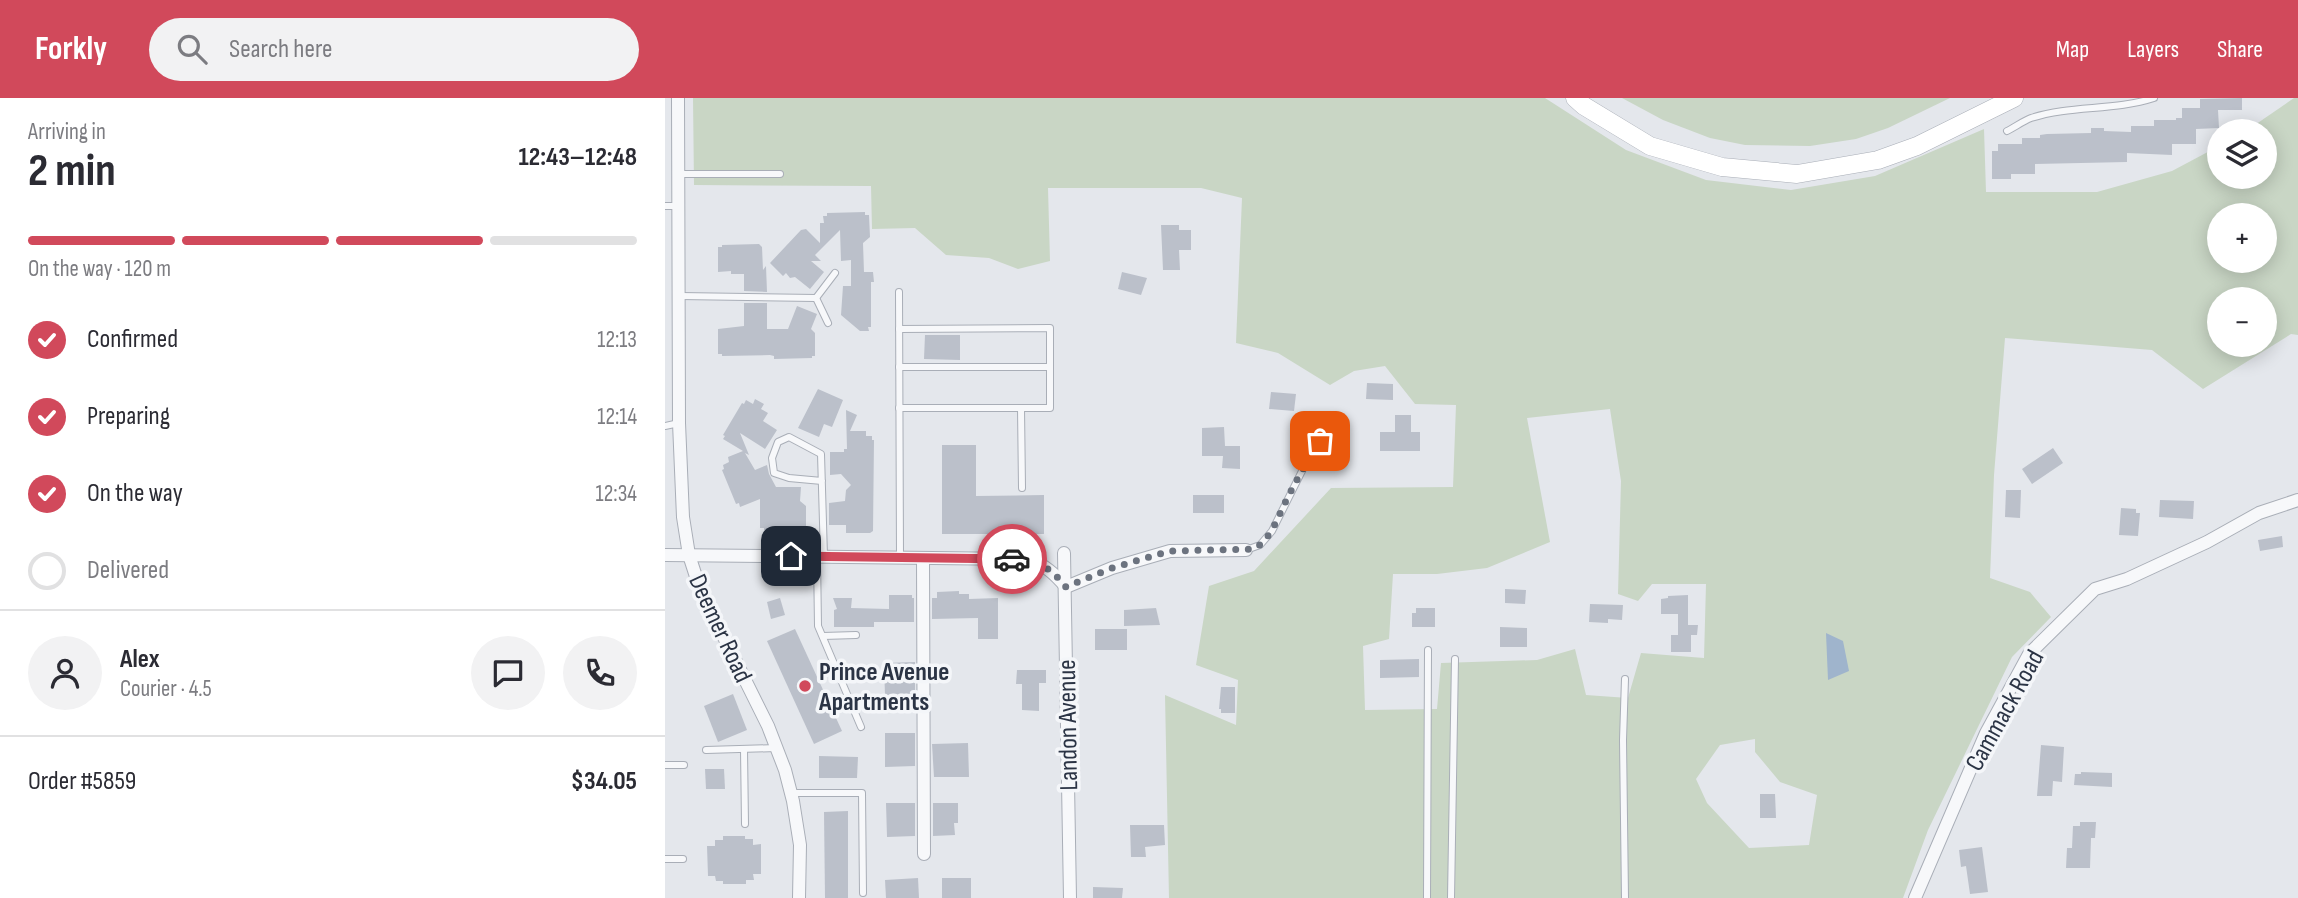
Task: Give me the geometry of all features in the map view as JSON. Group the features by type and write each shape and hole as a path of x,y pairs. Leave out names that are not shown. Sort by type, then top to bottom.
{"street":[{"name":"Deemer Road","path":"678,98 679,423 683,517 689,555 700,589 768,726 791,793 800,845 799,898"},
{"path":"1575,98 1594,113 1650,146 1722,167 1797,174 1891,156 2014,98"},
{"name":"Cammack Road","path":"1915,898 1986,733 2029,654 2095,589 2127,579 2207,542 2259,513 2298,500"},
{"path":"665,555 1027,559 1054,573 1066,587 1112,568 1170,551 1246,550"},
{"name":"Landon Avenue","path":"1064,553 1070,898"},
{"path":"923,558 924,854"}],"lane":[{"path":"2121,98 2123,106"},
{"path":"2007,131 2031,118 2123,106 2154,98"},
{"path":"678,174 781,174"},
{"path":"665,206 679,206"},
{"path":"816,298 835,272"},
{"path":"899,292 900,558"},
{"path":"680,296 816,298"},
{"path":"816,298 828,323"},
{"path":"899,329 1050,328 1050,408 899,408"},
{"path":"899,368 1050,367"},
{"path":"1021,408 1021,488"},
{"path":"665,426 679,423"},
{"path":"1246,550 1260,545 1272,531 1309,457 1330,425"},
{"path":"822,481 789,478 774,473 772,458 778,442 789,438 821,454 822,481 818,626 861,727"},
{"path":"823,636 856,635"},
{"path":"1427,898 1428,650"},
{"path":"1451,898 1455,659"},
{"path":"1625,679 1625,898"},
{"path":"706,750 776,748"},
{"path":"744,749 745,824"},
{"path":"665,765 684,765"},
{"path":"791,793 862,793 863,893"},
{"path":"665,859 683,859"}],"green space":[{"path":"693,98 1545,98 1626,150 1706,180 1791,190 1875,176 1984,129 1986,192 2097,192 2172,171 2207,152 2207,189 2277,189 2277,119 2263,119 2298,98 2298,335 2291,334 2277,343 2277,287 2207,287 2207,357 2254,357 2203,389 2152,350 2005,338 1994,475 1990,578 2030,592 2051,617 2012,657 1928,830 1903,898 1169,898 1165,695 1236,725 1238,680 1196,665 1209,586 1254,571 1331,488 1453,487 1456,405 1415,404 1385,366 1354,371 1330,385 1278,353 1236,343 1242,198 1201,188 1048,188 1050,261 1018,269 989,258 946,255 915,228 872,229 871,186 694,185","holes":["1610,409 1621,481 1618,594 1638,601 1652,584 1706,584 1704,658 1641,653 1628,698 1586,695 1575,649 1537,660 1441,663 1437,709 1365,710 1363,646 1389,639 1393,574 1437,574 1487,568 1550,542 1527,418","1755,739 1755,752 1780,782 1817,795 1809,845 1749,848 1707,803 1696,779 1720,745"]},
{"path":"1622,98 1950,98 1888,128 1856,139 1810,146 1745,145 1710,138 1663,120"}],"water":[{"path":"1826,633 1843,641 1849,671 1828,680"}],"building":[{"path":"2242,98 2242,110 2218,110 2218,119 2207,119 2207,129 2196,129 2196,144 2172,144 2172,155 2127,153 2127,162 2035,164 2035,174 2011,174 2011,179 1992,179 1992,151 1998,151 1998,144 2022,144 2022,138 2040,138 2040,135 2047,134 2091,133 2091,128 2131,132 2131,126 2154,126 2154,120 2182,118 2182,108 2200,108 2200,99"},
{"path":"865,212 865,215 869,215 870,237 863,243 864,272 873,272 874,282 871,282 871,327 868,327 869,331 860,331 841,315 843,286 851,286 851,260 841,261 840,230 815,255 821,261 811,261 824,272 810,289 795,277 790,278 786,273 783,276 770,263 801,230 806,229 820,243 820,223 824,223 823,216 827,216 827,213"},
{"path":"1161,225 1179,225 1179,230 1191,230 1191,250 1179,250 1180,270 1163,270"},
{"path":"759,244 762,247 763,270 766,266 767,292 744,291 744,274 718,272 718,247"},
{"path":"1122,272 1147,278 1141,295 1118,289"},
{"path":"744,303 767,303 767,329 788,329 797,306 817,314 811,329 815,333 815,356 774,359 774,356 770,355 718,354 718,329 744,326"},
{"path":"925,335 960,335 960,360 924,359"},
{"path":"1367,383 1393,384 1393,400 1366,399"},
{"path":"818,389 843,400 832,427 824,424 819,437 798,428"},
{"path":"1271,392 1296,394 1294,411 1269,409"},
{"path":"755,399 764,404 761,409 768,413 763,421 777,430 765,449 740,433 749,455 745,453 755,470 767,465 776,487 801,487 800,501 806,506 806,528 802,530 760,528 760,499 740,507 739,503 736,504 722,470 723,465 729,462 728,457 743,451 723,439 723,435 742,403 746,400 753,404"},
{"path":"846,410 857,415 850,431 866,431 866,436 872,436 874,440 873,531 870,533 846,533 846,525 829,525 829,503 845,501 846,490 851,485 841,474 830,475 830,452 844,452 844,449 847,449"},
{"path":"1395,415 1411,415 1411,432 1420,432 1420,451 1380,451 1380,432 1395,432"},
{"path":"1224,427 1225,446 1240,446 1240,469 1222,468 1223,456 1202,456 1202,428"},
{"path":"942,445 976,445 976,496 1044,495 1044,534 942,534"},
{"path":"2053,448 2063,463 2032,484 2022,469"},
{"path":"2006,490 2021,490 2020,518 2005,517"},
{"path":"1193,495 1224,495 1224,513 1193,513"},
{"path":"2160,500 2194,501 2193,519 2159,517"},
{"path":"2121,508 2136,509 2136,513 2140,513 2138,536 2119,535"},
{"path":"2282,536 2283,547 2260,551 2258,540"},
{"path":"1505,589 1526,590 1525,604 1505,603"},
{"path":"959,591 959,594 969,594 969,599 998,598 998,639 978,639 978,618 932,619 932,598 937,598 937,592"},
{"path":"889,595 912,595 914,622 874,622 874,627 834,627 834,610 837,609 833,598 852,598 851,608 889,609"},
{"path":"1688,595 1688,625 1698,625 1697,635 1691,635 1691,652 1671,652 1671,635 1678,635 1678,614 1661,614 1661,599"},
{"path":"780,598 785,615 771,619 767,602"},
{"path":"1590,604 1623,605 1622,620 1608,619 1608,623 1589,622"},
{"path":"1156,608 1160,625 1124,626 1124,610"},
{"path":"1416,608 1435,608 1435,627 1412,627 1412,613 1416,613"},
{"path":"1500,627 1527,628 1527,647 1500,647"},
{"name":"Prince Avenue Apartments","path":"795,629 842,731 814,744 767,641"},
{"path":"1095,629 1127,629 1127,650 1095,650"},
{"path":"1419,659 1419,677 1380,678 1380,660"},
{"path":"915,662 915,696 885,696 884,663"},
{"path":"1017,670 1046,670 1046,683 1039,683 1039,711 1022,710 1022,684 1016,684"},
{"path":"1221,687 1235,687 1235,713 1221,713"},
{"path":"733,694 747,730 718,742 704,706"},
{"path":"885,733 915,733 915,766 885,767"},
{"path":"968,743 969,777 934,777 932,744"},
{"path":"2041,745 2064,747 2062,782 2053,781 2052,796 2037,796"},
{"path":"819,756 858,757 857,778 819,778"},
{"path":"705,769 724,769 725,789 706,789"},
{"path":"2112,773 2112,787 2074,785 2075,774"},
{"path":"1760,794 1775,794 1776,818 1760,818"},
{"path":"886,803 915,803 915,836 887,837"},
{"path":"933,803 958,803 958,823 954,823 955,835 933,836"},
{"path":"848,811 848,898 825,898 824,812"},
{"path":"2080,822 2096,822 2095,838 2091,838 2090,868 2066,868 2067,848 2072,848 2073,826 2080,826"},
{"path":"1130,825 1164,825 1165,845 1145,847 1146,857 1131,857"},
{"path":"723,836 745,836 745,839 753,839 753,845 761,844 761,874 753,874 754,880 746,880 746,884 723,884 723,881 716,881 715,876 708,876 707,846 715,846 715,840 723,840"},
{"path":"1982,847 1988,892 1970,894 1966,866 1961,867 1959,850"},
{"path":"918,878 919,898 886,898 885,880"},
{"path":"942,878 971,878 971,898 942,898"},
{"path":"1093,887 1123,888 1122,898 1093,898"}],"way so far":[{"path":"1012,559 1027,559 1041,564 1054,573 1066,587 1112,568 1170,551 1254,549 1272,531 1285,501 1320,441"}],"place":[{"name":"Prince Avenue Apartments","path":"805,686"}],"route":[{"path":"791,556 1012,559"}]}
